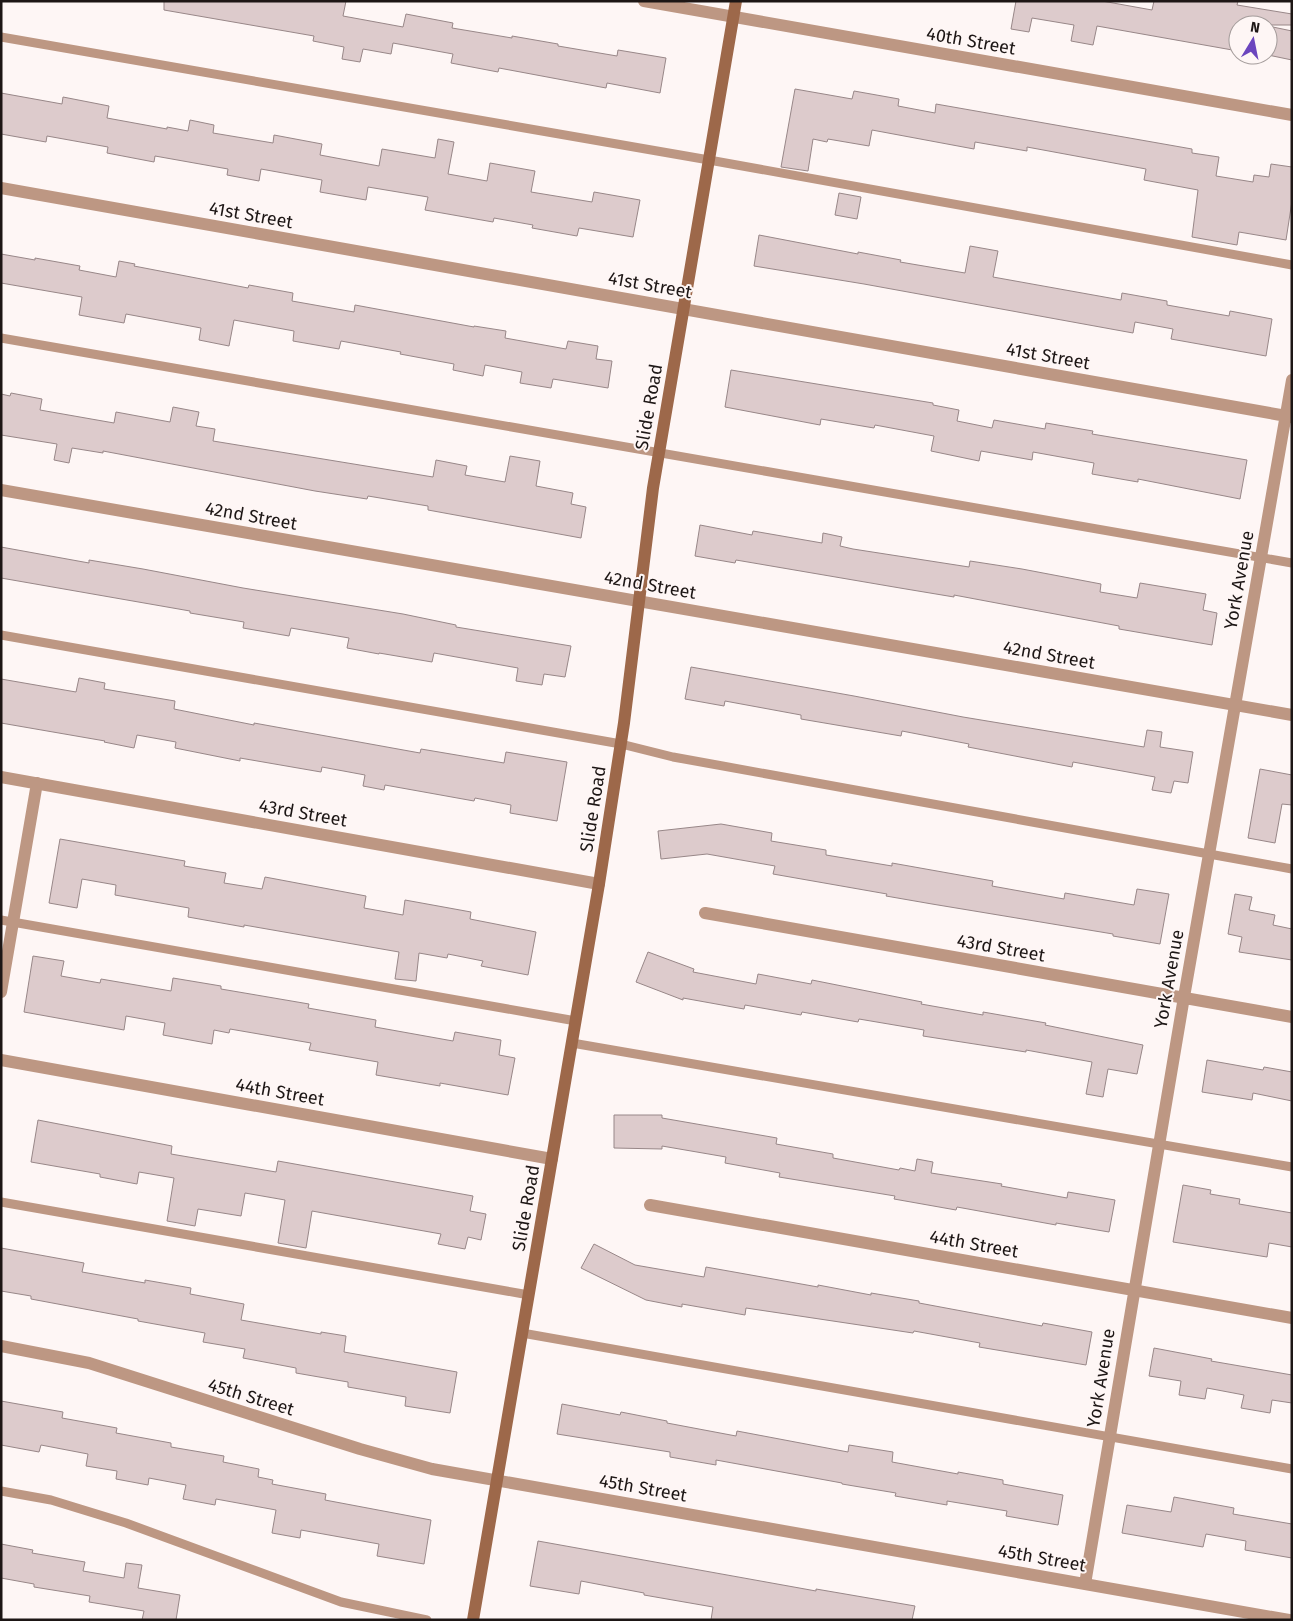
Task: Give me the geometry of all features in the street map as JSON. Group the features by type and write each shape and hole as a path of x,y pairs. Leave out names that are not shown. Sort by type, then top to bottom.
{"main road":[{"name":"Slide Road","path":"473,1620 599,884 621,744 659,453 736,1"}],"street":[{"name":"40th Street","path":"644,1 1292,115"},
{"name":"41st Street","path":"1,188 1289,416"},
{"name":"York Avenue","path":"1085,1584 1133,1290 1208,855 1261,557 1289,416 1292,380"},
{"name":"42nd Street","path":"1,490 1292,715"},
{"name":"43rd Street","path":"1,777 599,884"},
{"path":"1,992 7,921 37,783"},
{"name":"43rd Street","path":"704,913 1292,1016"},
{"name":"44th Street","path":"1,1060 552,1159"},
{"name":"44th Street","path":"650,1205 1292,1318"},
{"name":"45th Street","path":"1,1346 89,1363 360,1449 432,1469 1289,1620"}],"lane":[{"path":"1,37 709,160 1292,265"},
{"path":"1,338 1292,563"},
{"path":"1,635 621,744 673,757 1292,869"},
{"path":"7,921 576,1021"},
{"path":"572,1043 1292,1168"},
{"path":"1,1202 529,1295"},
{"path":"522,1333 1292,1469"},
{"path":"1,1491 51,1500 126,1523 340,1602 427,1620"}],"building":[{"path":"164,1 346,1 343,16 403,27 406,14 453,23 452,28 512,38 512,36 617,56 618,50 666,58 660,93 607,83 606,88 499,68 498,72 451,63 453,54 393,43 391,54 363,49 360,62 342,59 344,47 313,41 314,36 164,10"},
{"path":"1016,1 1102,1 1152,10 1154,1 1238,1 1237,5 1292,14 1292,25 1278,25 1278,15 1228,15 1228,49 1097,26 1093,45 1071,41 1074,25 1032,18 1029,32 1011,29"},
{"path":"1278,28 1292,31 1292,60 1278,57"},
{"path":"795,89 852,99 854,91 899,99 898,106 935,113 936,104 1192,149 1192,153 1219,157 1216,176 1253,182 1254,175 1269,177 1271,164 1292,167 1292,201 1286,240 1239,232 1237,245 1192,237 1198,190 1144,180 1146,169 1027,147 1027,151 975,142 974,149 872,130 869,146 828,139 827,142 813,139 808,171 781,167"},
{"path":"1,93 62,104 63,97 109,106 107,118 167,129 167,127 188,131 190,120 214,125 213,133 273,143 274,135 322,144 320,155 379,166 382,149 435,158 438,139 454,142 448,174 487,181 490,163 535,171 531,192 592,202 594,192 640,200 633,237 579,228 577,236 532,228 533,225 494,218 493,222 425,210 428,197 368,187 366,200 320,192 322,180 261,169 259,181 227,175 228,169 155,156 154,162 107,153 108,147 47,136 46,142 1,134"},
{"path":"839,193 861,197 857,219 835,215"},
{"path":"759,235 965,273 970,246 998,251 993,277 1121,300 1122,293 1167,301 1167,305 1229,316 1230,311 1272,319 1266,356 1171,339 1173,329 1135,322 1133,333 754,266"},
{"path":"1,254 80,266 79,270 116,277 119,261 135,264 134,266 248,288 249,285 293,293 292,301 354,312 355,305 506,331 505,338 566,349 568,341 598,346 596,359 612,361 608,388 553,379 551,388 520,383 522,372 485,365 483,376 453,370 454,364 400,354 401,352 341,341 339,349 293,341 294,331 234,320 229,346 199,340 201,328 126,314 124,323 79,315 82,297 1,283"},
{"path":"731,370 933,403 933,405 959,410 957,421 992,428 994,420 1045,429 1046,423 1093,431 1092,434 1247,460 1240,499 1138,479 1138,482 1092,474 1094,463 1033,452 1032,460 981,451 979,461 931,451 934,436 875,425 874,428 821,419 820,425 725,407"},
{"path":"11,393 42,399 40,410 114,423 116,412 170,422 173,407 199,412 196,426 215,429 213,441 433,477 436,460 467,466 465,475 505,482 510,456 540,461 536,486 573,493 571,504 586,507 581,538 428,510 428,506 368,496 367,499 315,491 103,451 103,453 72,448 69,463 54,460 57,444 1,435 1,394 10,396"},
{"path":"700,525 752,535 753,531 822,543 823,533 842,537 840,546 853,549 969,567 970,561 1022,569 1101,584 1100,592 1137,598 1140,583 1206,594 1203,610 1217,613 1212,645 1119,629 1119,626 954,595 954,597 736,560 735,563 695,556"},
{"path":"1,547 89,563 89,560 143,569 243,588 403,614 456,625 456,627 571,646 565,677 544,674 542,685 516,681 518,668 434,653 432,662 379,654 347,648 349,638 291,628 289,636 243,628 244,622 190,613 190,611 1,578"},
{"path":"691,667 963,717 1144,747 1147,730 1162,732 1160,747 1193,752 1188,783 1174,781 1171,793 1152,790 1155,777 1073,762 1072,767 968,747 969,744 902,731 901,736 801,719 801,715 725,701 724,706 685,699"},
{"path":"79,678 105,683 104,689 175,701 174,709 254,725 254,723 420,753 421,749 504,763 506,752 567,762 557,821 510,813 511,805 475,798 474,801 385,785 384,790 363,786 365,775 322,767 321,772 240,758 240,761 175,748 176,742 137,735 134,748 105,741 1,723 1,679 76,692"},
{"path":"1260,769 1292,775 1292,805 1282,804 1275,843 1248,838"},
{"path":"721,824 772,833 771,841 826,850 826,855 892,866 892,863 993,881 992,886 1064,899 1065,893 1134,905 1137,889 1169,894 1160,944 1113,936 1113,934 886,896 887,894 773,874 775,866 707,854 661,859 658,831"},
{"path":"60,839 185,861 184,866 226,873 224,883 262,889 265,877 366,896 364,908 403,915 405,900 471,912 470,919 536,932 528,975 481,966 483,961 448,954 447,958 419,953 416,981 395,979 399,952 188,917 189,908 115,895 116,885 82,879 77,908 49,903"},
{"path":"1235,894 1252,897 1249,910 1275,915 1273,925 1292,929 1292,960 1239,952 1242,937 1228,934"},
{"path":"648,952 694,969 693,972 756,984 758,974 811,984 812,980 922,1002 921,1004 983,1015 983,1012 1046,1023 1045,1025 1143,1045 1137,1074 1108,1069 1103,1097 1086,1094 1092,1062 1026,1050 1026,1052 923,1036 924,1030 859,1019 858,1022 802,1012 801,1015 745,1005 744,1009 683,998 683,1000 636,982"},
{"path":"33,956 64,961 61,976 100,983 101,979 171,991 173,978 221,986 221,989 309,1004 308,1008 376,1020 375,1027 453,1041 455,1032 501,1040 499,1055 515,1058 508,1095 440,1083 440,1086 376,1075 378,1062 309,1050 311,1043 230,1029 229,1033 214,1030 212,1044 163,1035 165,1023 126,1016 124,1030 24,1012"},
{"path":"1207,1060 1263,1070 1264,1067 1292,1072 1292,1101 1253,1093 1252,1100 1202,1092"},
{"path":"614,1115 662,1115 662,1118 777,1138 776,1144 833,1154 833,1158 899,1170 900,1168 915,1171 917,1159 933,1162 931,1173 1002,1184 1001,1186 1067,1198 1068,1192 1115,1200 1109,1232 1056,1223 1056,1225 957,1207 956,1210 894,1199 895,1196 779,1177 780,1173 725,1163 726,1157 662,1146 662,1149 614,1148"},
{"path":"38,1120 172,1146 171,1154 276,1172 278,1161 473,1196 470,1211 486,1214 481,1240 468,1237 465,1249 438,1244 441,1234 312,1211 306,1248 278,1243 285,1200 245,1193 241,1216 198,1209 195,1226 167,1221 174,1178 139,1172 137,1184 100,1177 100,1174 31,1162"},
{"path":"1183,1185 1211,1190 1210,1194 1240,1199 1239,1204 1292,1213 1292,1247 1269,1243 1267,1257 1173,1242"},
{"path":"594,1244 635,1265 704,1277 706,1267 818,1287 818,1285 871,1295 871,1293 919,1301 919,1303 1042,1326 1043,1323 1092,1332 1086,1365 979,1347 980,1343 914,1331 913,1333 746,1308 745,1315 682,1304 682,1307 646,1300 581,1268"},
{"path":"1,1248 84,1263 82,1272 145,1283 145,1280 191,1288 190,1294 244,1304 241,1320 321,1334 321,1332 346,1336 344,1352 457,1372 450,1413 405,1406 406,1397 348,1387 348,1382 296,1373 296,1368 243,1358 245,1349 203,1342 205,1333 31,1299 31,1296 1,1291"},
{"path":"1154,1348 1212,1359 1211,1361 1292,1375 1292,1403 1272,1400 1270,1413 1241,1408 1244,1395 1207,1388 1205,1399 1179,1395 1181,1381 1149,1376"},
{"path":"1,1401 63,1412 62,1418 117,1428 116,1433 171,1443 171,1447 224,1456 223,1462 259,1469 258,1477 273,1480 272,1484 326,1494 325,1500 431,1520 424,1564 377,1556 379,1544 301,1530 300,1538 272,1533 276,1510 216,1499 215,1505 183,1499 186,1485 149,1478 148,1485 116,1479 117,1471 86,1466 88,1454 41,1445 39,1452 1,1445"},
{"path":"562,1404 620,1415 621,1412 736,1436 737,1431 848,1452 849,1445 893,1452 892,1462 1003,1480 1003,1484 1063,1495 1058,1525 1006,1516 1007,1511 947,1501 947,1505 895,1496 896,1493 716,1460 716,1465 670,1457 670,1452 557,1434"},
{"path":"1174,1497 1234,1508 1233,1514 1292,1524 1292,1558 1245,1550 1246,1541 1206,1534 1203,1547 1122,1533 1127,1505 1171,1512"},
{"path":"538,1541 816,1591 816,1589 915,1606 912,1620 711,1620 713,1607 644,1595 644,1593 581,1581 579,1594 530,1586"},
{"path":"1,1544 33,1550 32,1553 85,1562 83,1571 124,1578 126,1563 142,1565 138,1588 180,1595 176,1620 142,1620 144,1611 89,1602 90,1596 34,1587 34,1584 1,1578"}]}
